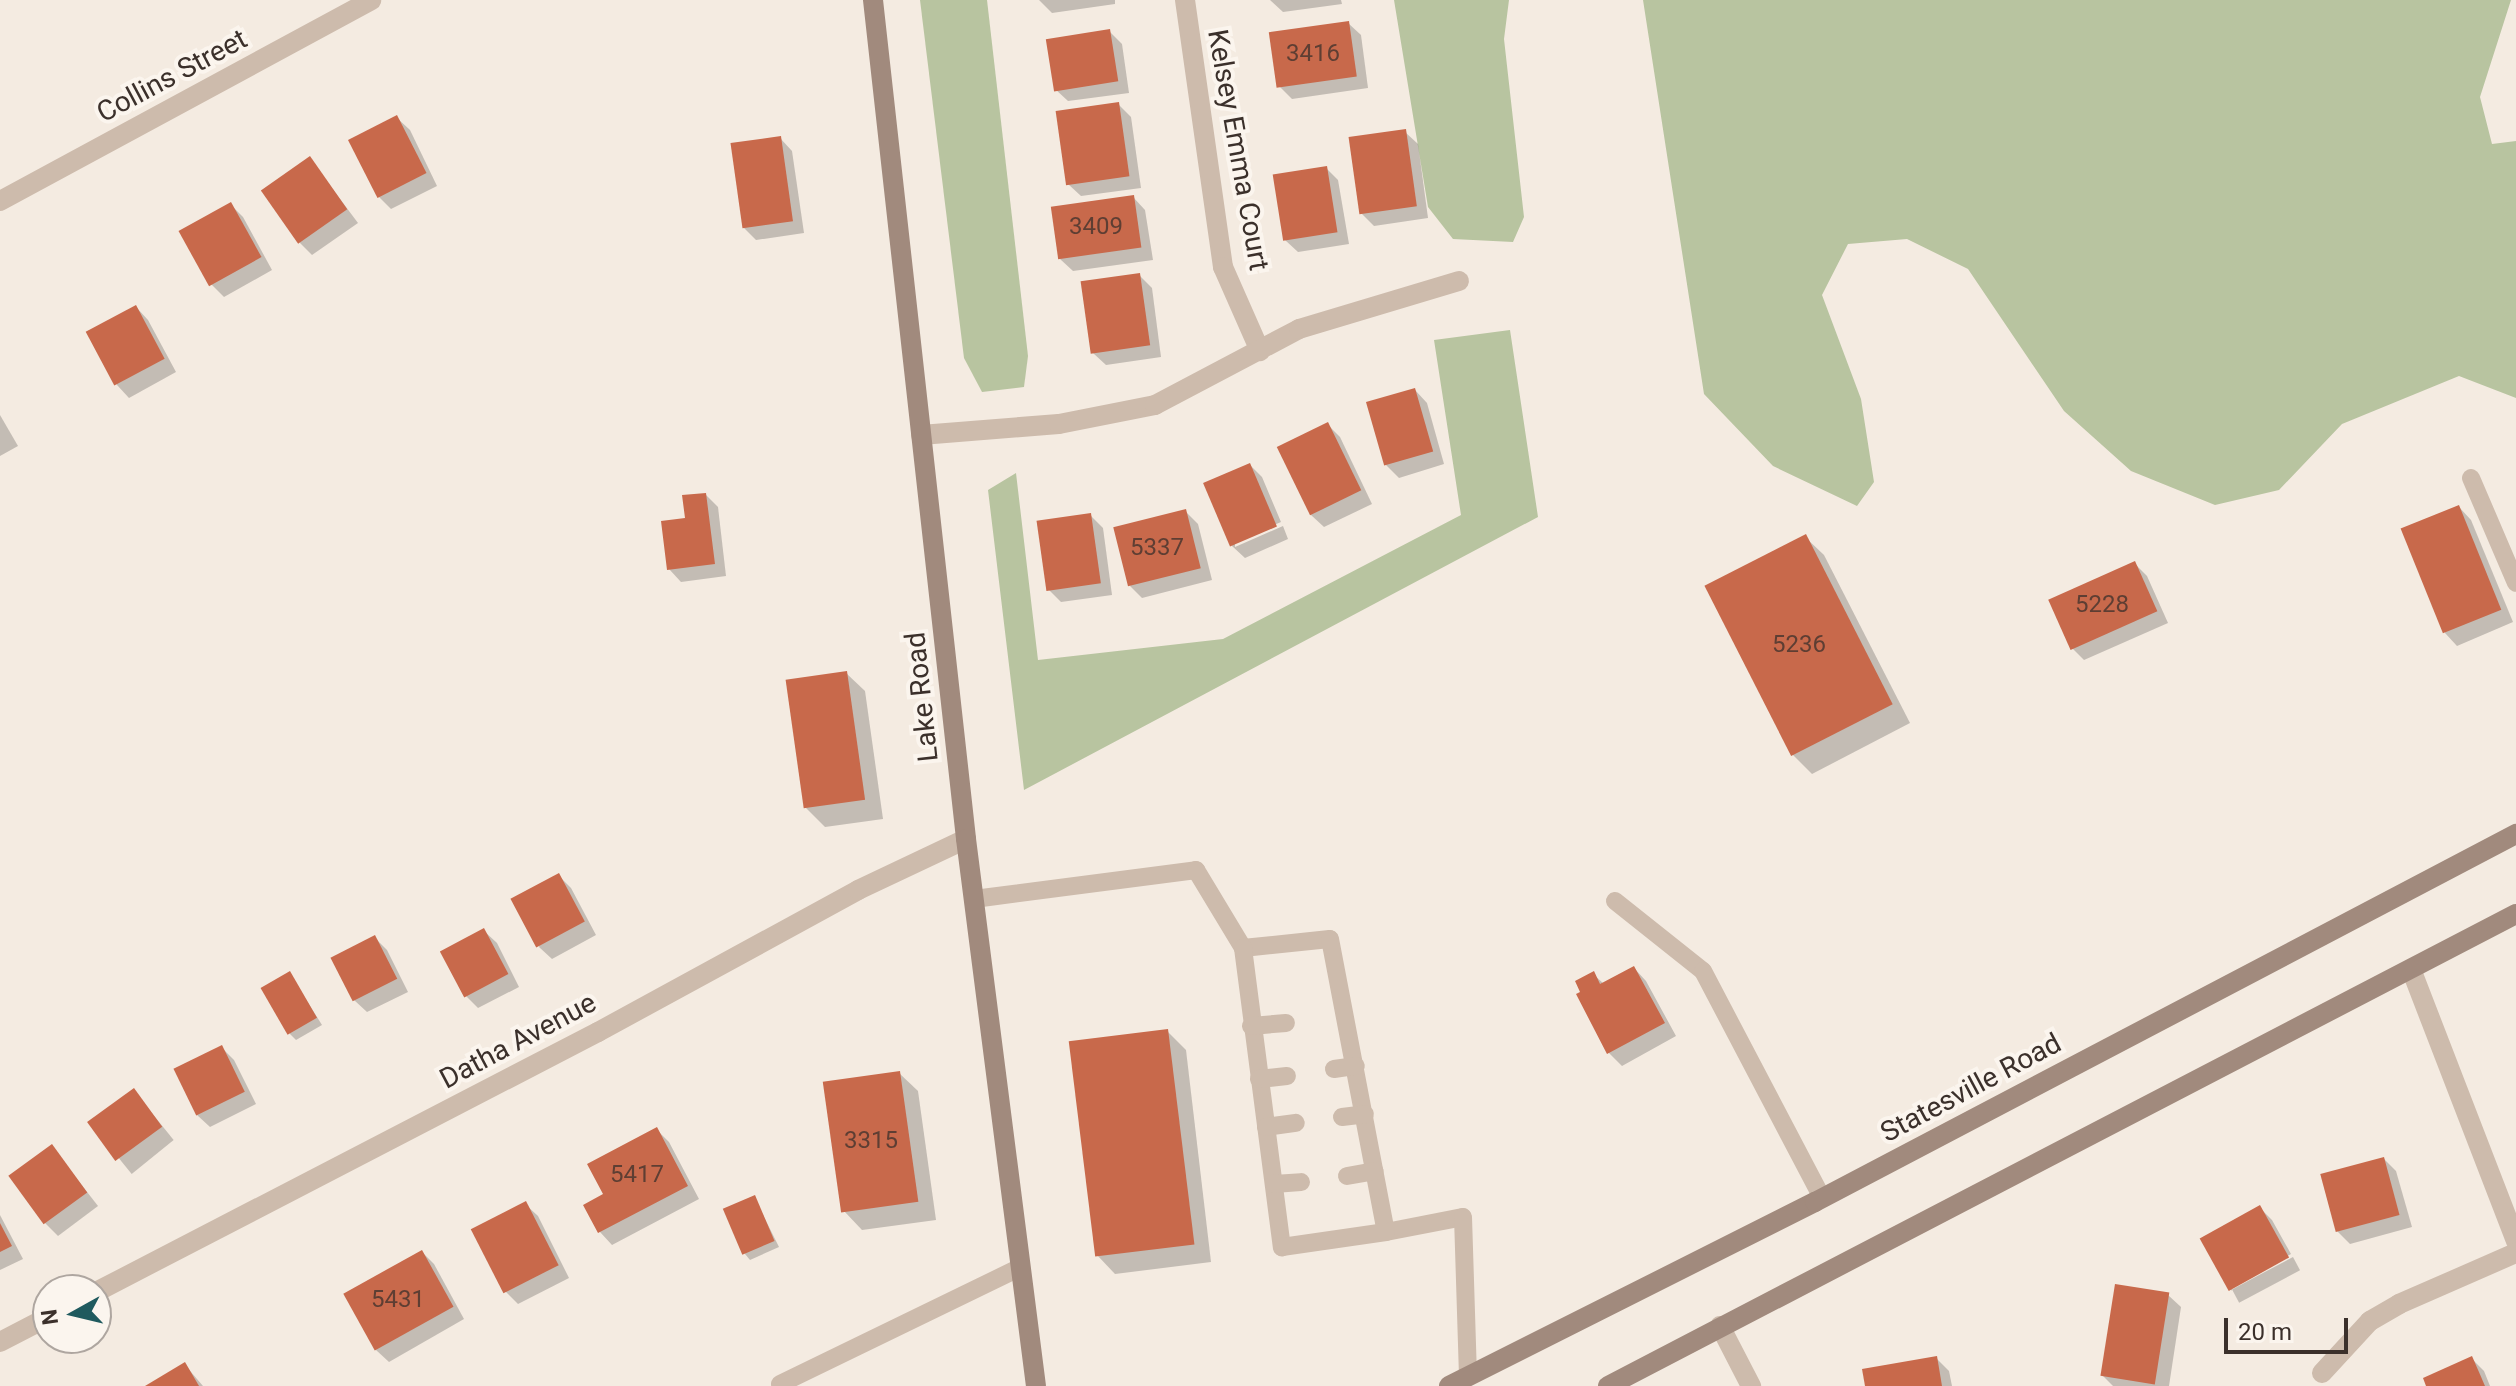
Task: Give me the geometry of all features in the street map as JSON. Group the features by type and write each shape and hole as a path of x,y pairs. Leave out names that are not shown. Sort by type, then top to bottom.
{"main road":[{"name":"Lake Road","path":"873,0 966,839 1036,1386"},
{"name":"Statesville Road","path":"1449,1386 1822,1198 2516,834"},
{"path":"1608,1386 2026,1172 2516,914"}],"street":[{"name":"Collins Street","path":"0,201 371,0"},
{"name":"Kelsey Emma Court","path":"1185,0 1223,267 1260,351"},
{"path":"921,435 1059,424 1155,405 1299,329 1459,281"},
{"name":"Datha Avenue","path":"112,1284 598,1032 858,890 966,839"},
{"path":"2411,969 2516,1241"},
{"path":"2322,1373 2370,1321 2399,1304 2516,1253"},
{"path":"0,1342 32,1325"},
{"path":"1720,1326 1751,1386"}],"lane":[{"path":"2471,478 2516,583"},
{"path":"974,899 1196,870 1243,948 1282,1247 1463,1217 1468,1375"},
{"path":"1615,901 1703,971 1822,1198"},
{"path":"1243,948 1330,939 1386,1232"},
{"path":"1327,1017 1346,1014"},
{"path":"1251,1026 1286,1023"},
{"path":"1334,1069 1356,1066"},
{"path":"1259,1079 1287,1076"},
{"path":"1342,1117 1365,1114"},
{"path":"1266,1127 1296,1123"},
{"path":"1347,1176 1375,1171"},
{"path":"1274,1184 1301,1182"},
{"path":"780,1384 1021,1267"}],"green space":[{"path":"920,0 987,0 1028,356 1024,387 982,392 964,358"},
{"path":"1394,0 1509,0 1504,39 1524,217 1513,242 1453,239 1428,207"},
{"path":"1643,0 2511,0 2480,97 2492,144 2516,141 2516,398 2459,376 2342,424 2279,490 2215,505 2131,471 2064,411 1968,269 1907,239 1848,244 1822,295 1861,399 1874,482 1857,506 1773,466 1704,394"},
{"path":"1510,330 1538,517 1024,790 988,490 1016,473 1038,660 1223,639 1461,515 1434,340"}],"building":[{"path":"1349,21 1357,76 1277,88 1269,32"},
{"path":"1110,29 1118,81 1054,92 1046,39"},
{"path":"1119,102 1129,176 1066,185 1056,111"},
{"path":"397,115 427,173 378,198 348,140"},
{"path":"1406,129 1417,206 1359,214 1349,137"},
{"path":"781,136 793,221 742,228 730,143"},
{"path":"310,156 347,209 298,244 261,190"},
{"path":"1327,166 1337,232 1283,241 1273,175"},
{"path":"1134,195 1141,247 1058,259 1051,207"},
{"path":"231,202 262,257 209,286 179,231"},
{"path":"1140,273 1150,345 1091,354 1081,281"},
{"path":"136,305 165,359 114,386 86,332"},
{"path":"1415,388 1433,451 1384,466 1366,402"},
{"path":"1328,422 1361,490 1310,515 1277,447"},
{"path":"1250,463 1277,527 1230,546 1203,483"},
{"path":"706,493 715,564 667,570 661,521 685,518 682,495"},
{"path":"2459,505 2501,610 2443,633 2401,529"},
{"path":"1186,509 1201,568 1128,586 1113,527"},
{"path":"1091,513 1101,583 1046,591 1037,521"},
{"path":"1806,534 1893,704 1791,756 1704,586"},
{"path":"2135,561 2157,611 2071,650 2048,600"},
{"path":"847,671 865,800 804,808 786,680"},
{"path":"559,873 585,922 536,947 510,899"},
{"path":"484,928 508,974 464,997 440,951"},
{"path":"375,935 397,979 353,1001 330,958"},
{"path":"1634,966 1665,1023 1607,1054 1576,994 1580,992 1575,981 1594,971 1600,984"},
{"path":"290,971 317,1018 288,1035 261,988"},
{"path":"1168,1029 1194,1244 1095,1257 1069,1041"},
{"path":"222,1045 245,1092 196,1115 173,1069"},
{"path":"900,1071 918,1202 841,1213 823,1082"},
{"path":"134,1088 162,1127 115,1161 87,1122"},
{"path":"657,1127 688,1186 598,1233 583,1205 603,1194 587,1164"},
{"path":"52,1144 87,1193 44,1224 8,1176"},
{"path":"2384,1157 2400,1215 2336,1232 2320,1174"},
{"path":"755,1195 775,1241 742,1255 723,1209"},
{"path":"526,1201 559,1265 503,1293 471,1229"},
{"path":"2260,1205 2289,1257 2229,1291 2200,1238"},
{"path":"0,1223 12,1246 0,1252"},
{"path":"422,1250 454,1307 375,1350 343,1294"},
{"path":"2115,1284 2169,1293 2155,1384 2100,1376"},
{"path":"1937,1356 1942,1386 1865,1386 1862,1369"},
{"path":"2472,1356 2485,1386 2426,1386 2423,1378"},
{"path":"185,1362 199,1386 145,1386"}]}
